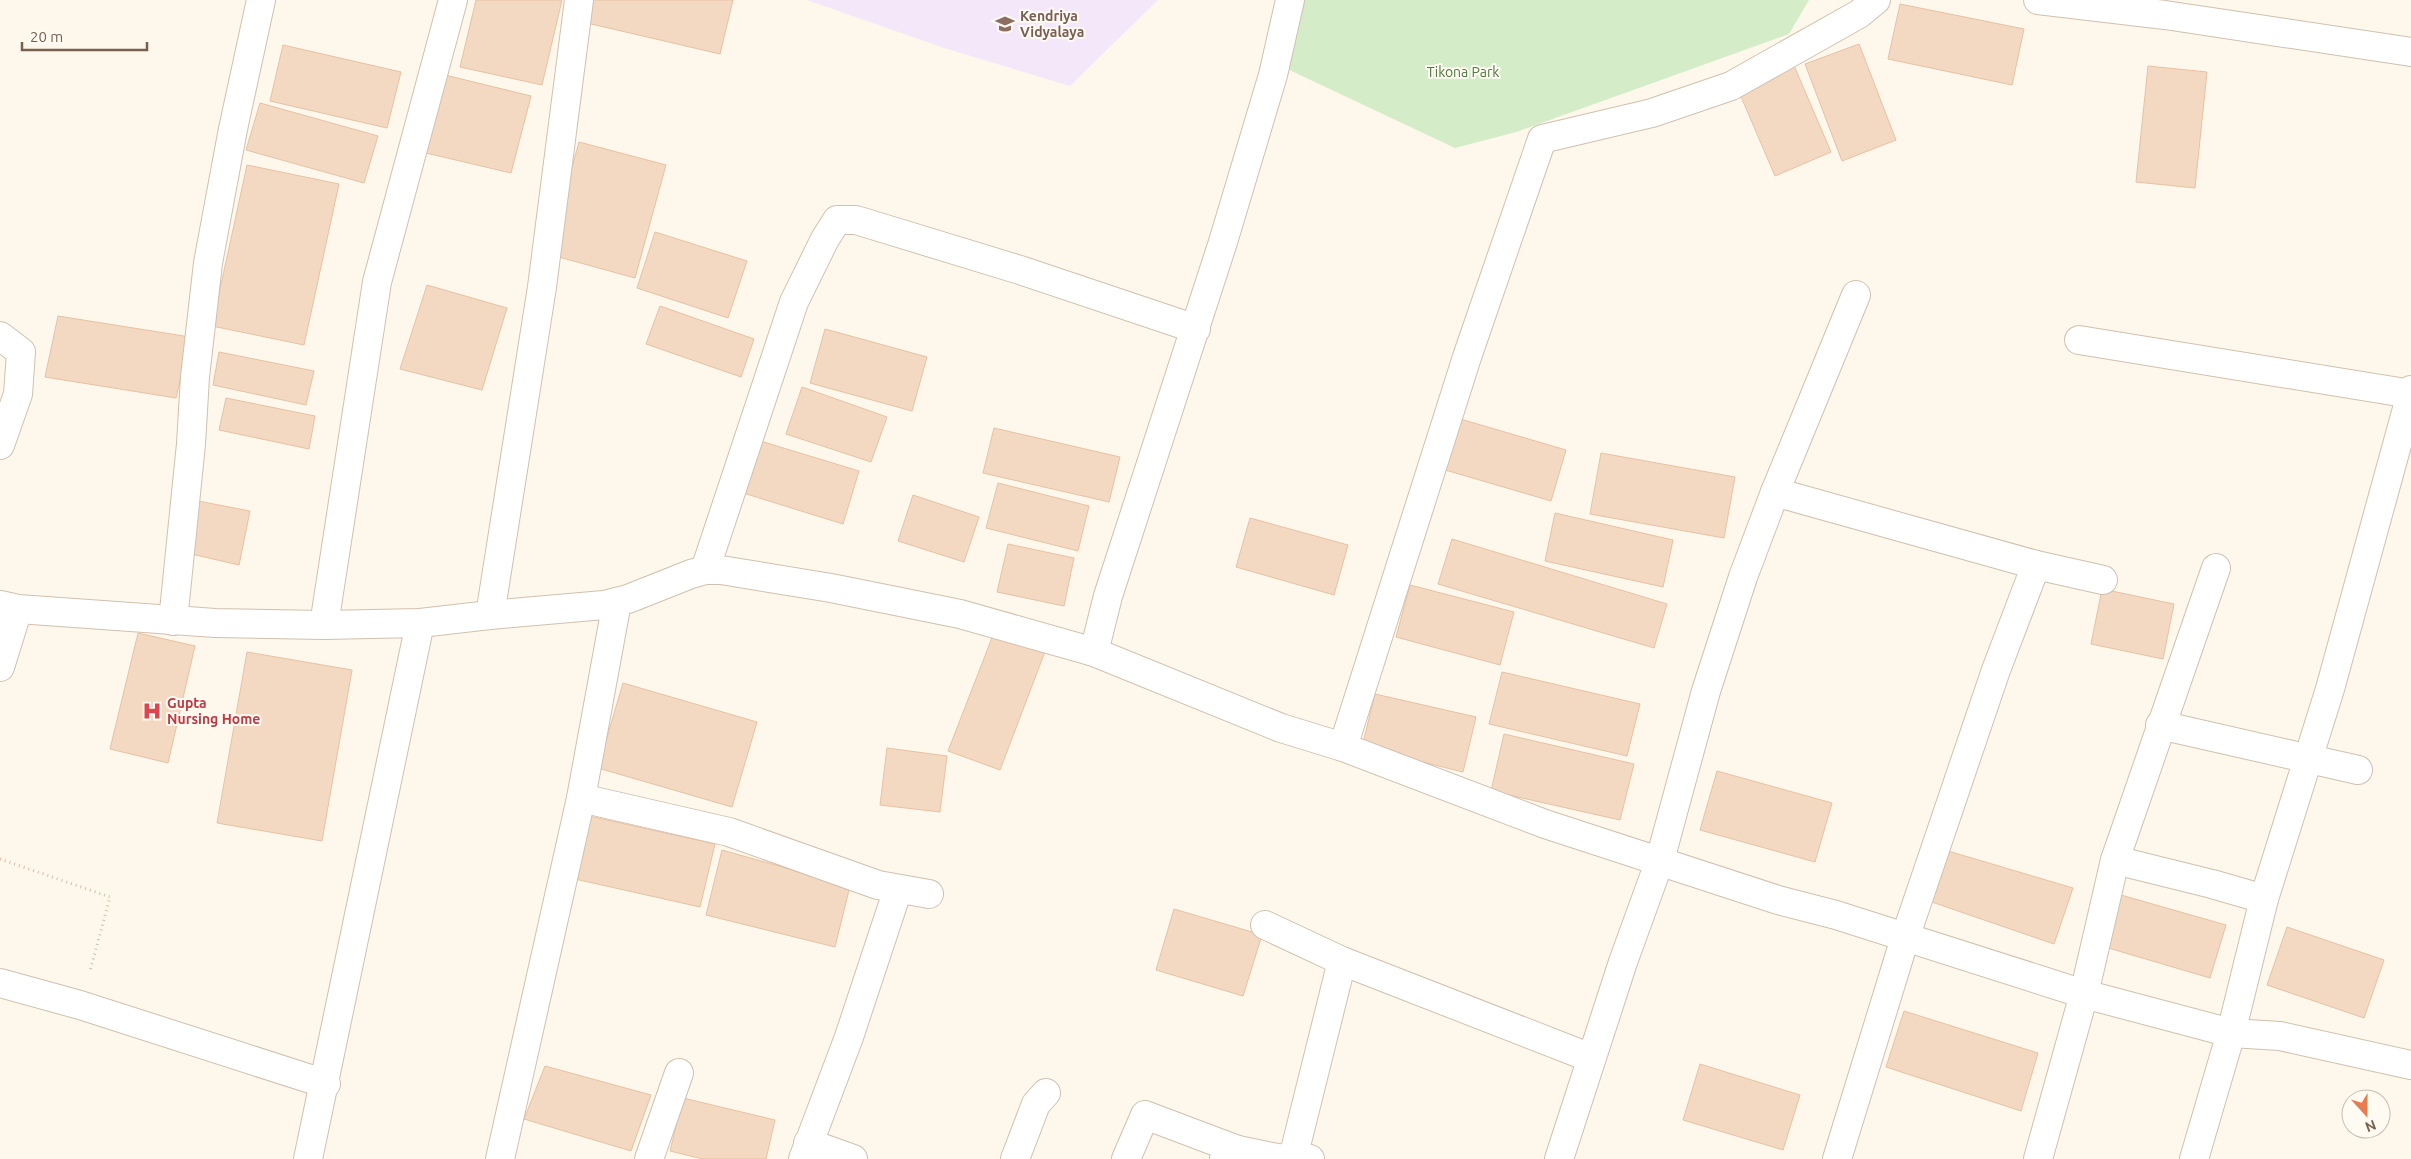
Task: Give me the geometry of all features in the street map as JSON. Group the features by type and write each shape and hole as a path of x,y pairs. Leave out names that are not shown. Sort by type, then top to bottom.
{"street":[{"path":"173,621 191,444 195,377 208,263 231,138 262,0"},
{"path":"324,625 378,282 453,0"},
{"path":"490,614 542,287 579,0"},
{"path":"1094,652 1108,596 1196,329 1273,75 1290,0"},
{"path":"1343,747 1467,357 1542,139 1652,113 1731,86 1859,14 1876,0"},
{"path":"2038,0 2175,17 2411,52"},
{"path":"705,570 794,302 825,238 838,220 866,222 1020,270 1196,329"},
{"path":"1559,1159 1660,860 1706,691 1774,492 1856,295"},
{"path":"0,336 21,352 18,394 0,445"},
{"path":"2079,340 2411,393 2310,758 2264,899 2231,1033 2194,1159"},
{"path":"1774,492 2036,565 2103,580"},
{"path":"1837,1159 1905,938 1996,670 2036,565"},
{"path":"2038,1159 2084,994 2116,860 2160,725 2216,568"},
{"path":"0,666 9,607 173,621 324,625 420,623 490,614 577,608 617,602 705,570 721,570 831,588 960,614 1094,652 1281,728 1343,747 1545,824 1778,900 1836,916 2084,994 2231,1033 2280,1036 2411,1065"},
{"path":"500,1159 581,798 617,602"},
{"path":"308,1159 326,1084 356,923 420,623"},
{"path":"2160,725 2358,770"},
{"path":"581,798 729,832 878,885 928,894"},
{"path":"2116,860 2264,899"},
{"path":"853,1159 805,1151 848,1037 898,889"},
{"path":"1265,925 1342,961 1592,1058"},
{"path":"1126,1159 1145,1115 1231,1155 1282,1159 1302,1156 1342,961"},
{"path":"0,983 80,1005 326,1084"},
{"path":"649,1159 679,1073"},
{"path":"1015,1159 1036,1104 1046,1093"}],"path":[{"path":"0,859 110,897 80,1005"}],"shaded area":[{"name":"Kendriya Vidyalaya","path":"807,0 1158,0 1070,86 944,48"}],"green space":[{"name":"Tikona Park","path":"1283,0 1809,0 1789,34 1516,132 1455,148 1283,67"}],"building":[{"path":"476,0 562,0 542,85 460,67"},
{"path":"593,0 733,0 720,54 587,23"},
{"path":"1900,4 2024,29 2012,85 1888,59"},
{"path":"1859,44 1896,140 1842,161 1805,64"},
{"path":"283,45 401,72 387,128 270,101"},
{"path":"1792,61 1831,152 1775,176 1736,85"},
{"path":"2148,66 2207,72 2195,188 2136,182"},
{"path":"445,75 531,96 511,173 426,153"},
{"path":"260,103 378,136 364,183 246,150"},
{"path":"579,142 666,165 635,278 548,254"},
{"path":"247,165 339,184 304,345 212,326"},
{"path":"655,232 747,261 728,318 637,288"},
{"path":"427,285 507,308 482,390 400,369"},
{"path":"660,306 754,339 741,377 646,344"},
{"path":"58,316 190,337 176,398 45,377"},
{"path":"825,329 927,357 912,411 810,383"},
{"path":"219,352 314,371 306,405 213,385"},
{"path":"802,387 887,417 871,462 786,434"},
{"path":"226,398 315,416 309,449 219,430"},
{"path":"1457,418 1566,450 1551,501 1442,469"},
{"path":"994,428 1120,457 1109,502 983,473"},
{"path":"757,440 859,471 843,524 740,492"},
{"path":"1601,453 1735,477 1724,538 1590,514"},
{"path":"998,483 1089,506 1078,551 986,528"},
{"path":"913,495 979,517 964,562 898,541"},
{"path":"198,501 250,511 239,565 187,553"},
{"path":"1555,513 1673,540 1663,587 1545,561"},
{"path":"1250,518 1348,545 1334,595 1236,567"},
{"path":"1452,539 1667,604 1654,648 1438,584"},
{"path":"1008,544 1074,558 1064,606 997,592"},
{"path":"1410,585 1514,612 1500,665 1396,637"},
{"path":"2102,589 2174,604 2163,659 2091,644"},
{"path":"995,630 1046,649 1000,770 948,751"},
{"path":"138,633 195,646 168,763 110,749"},
{"path":"247,652 352,670 322,841 217,823"},
{"path":"1502,672 1640,704 1627,756 1489,724"},
{"path":"623,683 757,722 732,807 598,768"},
{"path":"1375,694 1476,717 1463,772 1362,747"},
{"path":"1504,734 1634,764 1620,820 1491,791"},
{"path":"887,748 947,756 940,812 880,805"},
{"path":"1717,771 1832,803 1815,862 1700,830"},
{"path":"589,816 715,844 700,907 575,879"},
{"path":"1938,848 2073,888 2054,944 1923,899"},
{"path":"722,850 850,886 835,947 706,915"},
{"path":"2121,895 2226,925 2210,978 2105,947"},
{"path":"1174,909 1262,935 1243,996 1156,970"},
{"path":"2287,927 2384,960 2364,1018 2267,985"},
{"path":"1904,1011 2038,1053 2021,1111 1886,1067"},
{"path":"1700,1064 1800,1095 1783,1150 1683,1120"},
{"path":"545,1066 651,1095 631,1151 524,1119"},
{"path":"683,1098 775,1120 766,1159 703,1159 670,1151"}],"place":[{"name":"Kendriya Vidyalaya","path":"1005,24"},
{"name":"Gupta Nursing Home","path":"152,711"}]}
